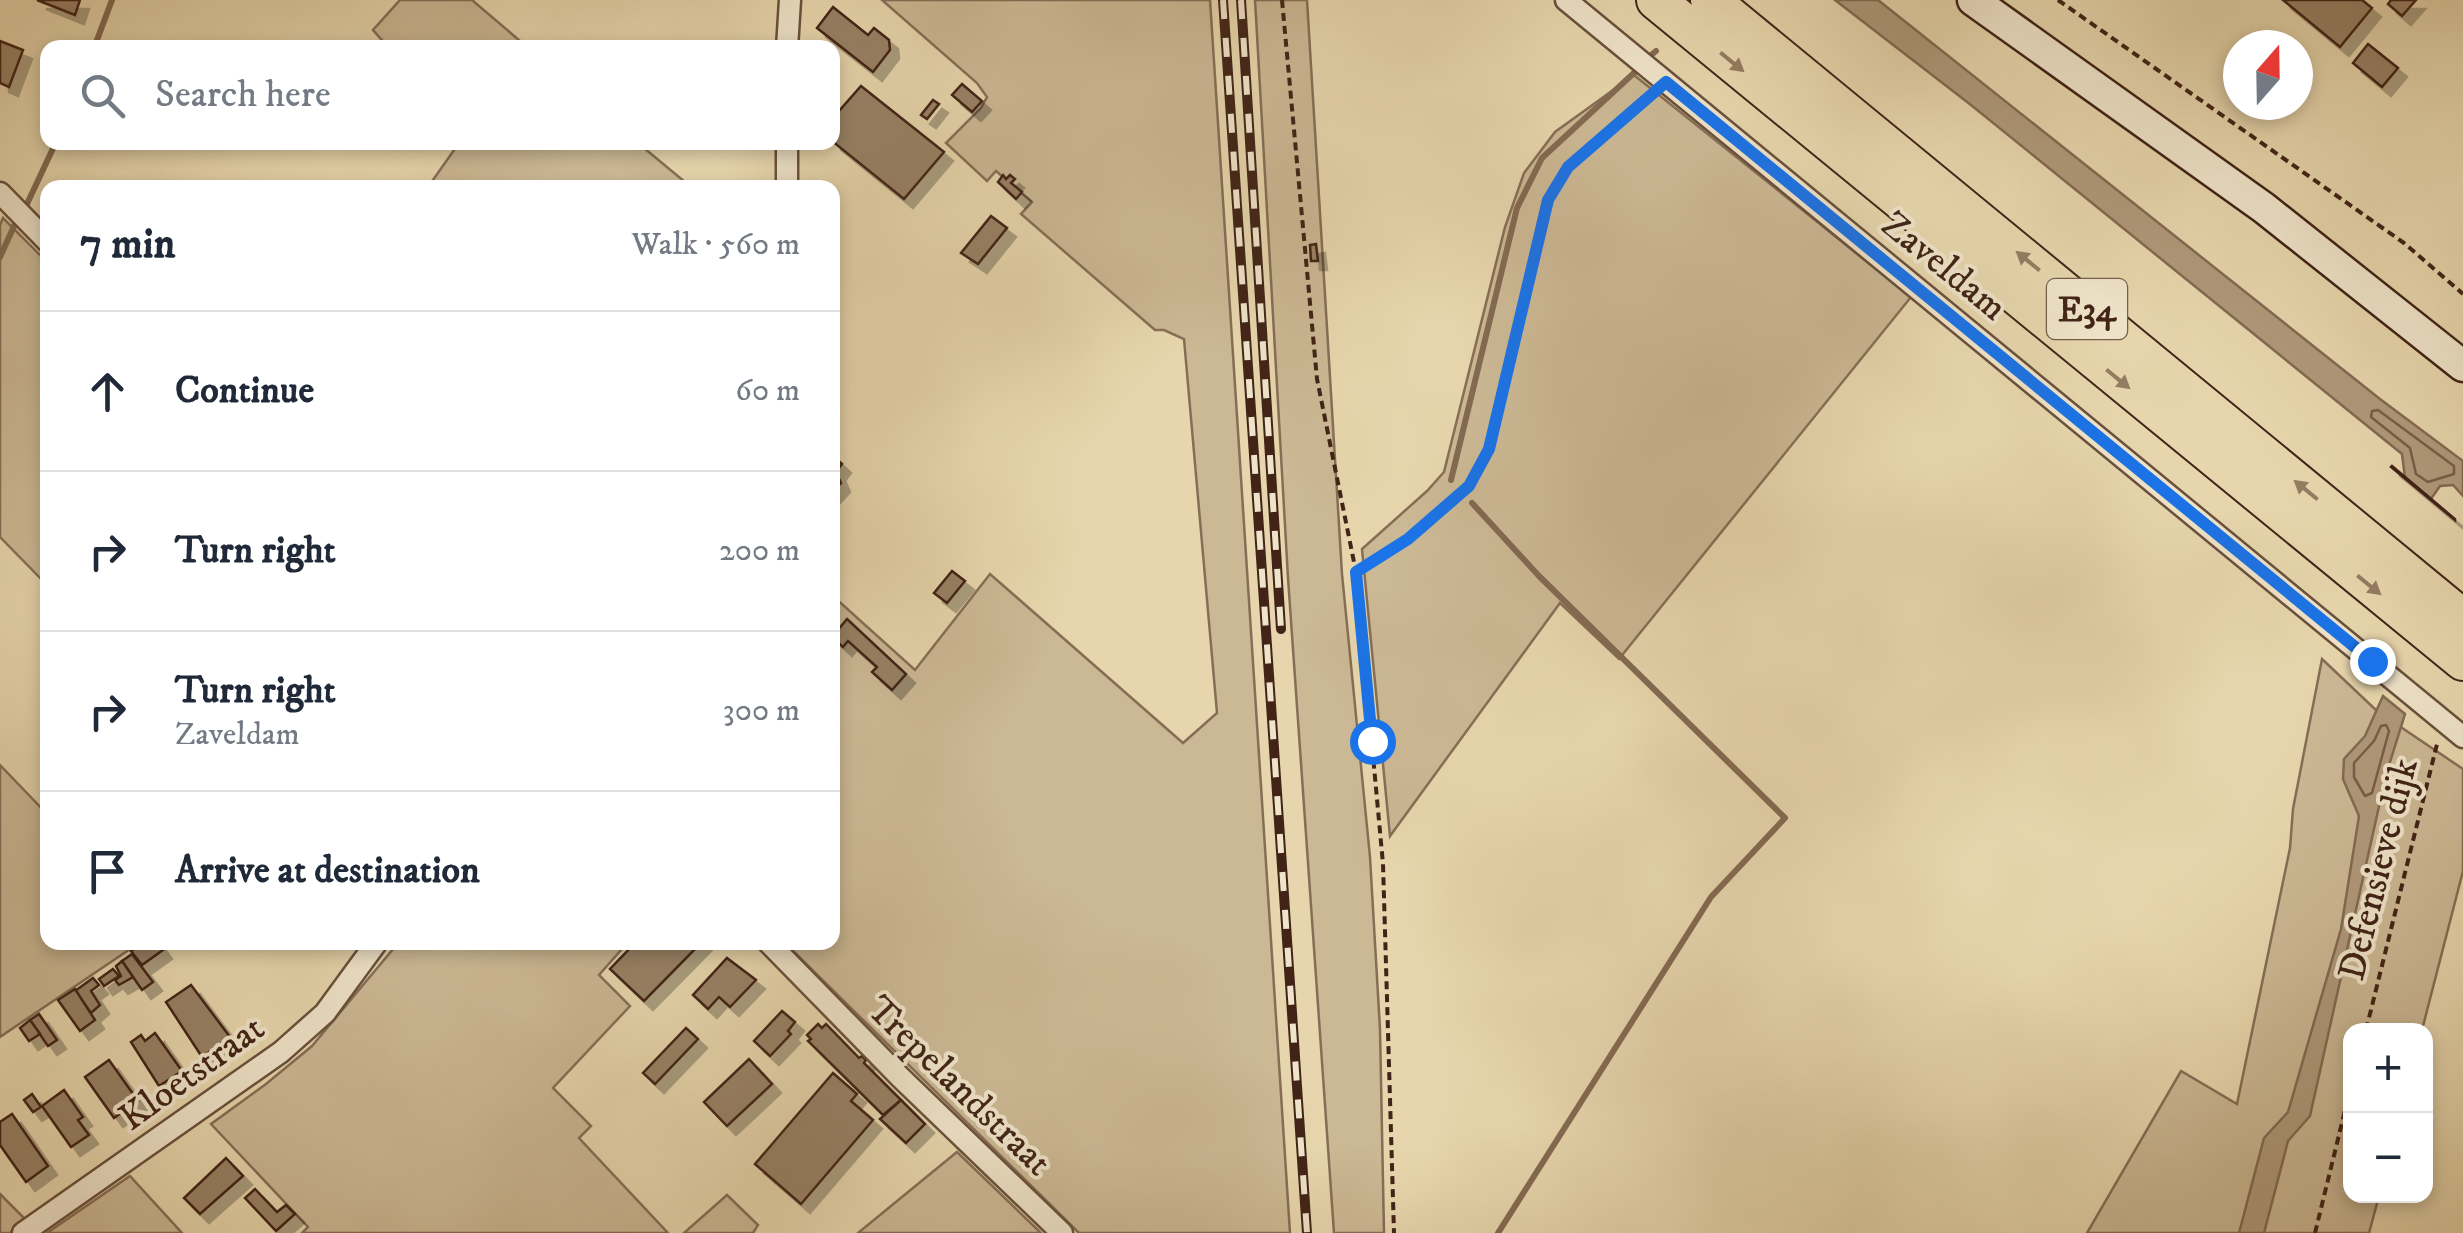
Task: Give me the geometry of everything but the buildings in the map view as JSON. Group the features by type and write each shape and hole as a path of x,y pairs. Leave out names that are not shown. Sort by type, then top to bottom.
{"highway":[{"name":"E34","path":"1656,0 2463,661"},
{"name":"E34","path":"1710,0 2463,618"}],"main road":[{"path":"1974,0 2264,208 2463,366"},
{"path":"2004,0 2174,116 2463,338"}],"street":[{"path":"788,40 790,0"},
{"name":"Zaveldam","path":"1566,0 2463,737"},
{"path":"788,150 788,180"},
{"path":"0,192 40,234"},
{"name":"Kloetstraat","path":"22,1233 281,1052 325,1012 371,950"},
{"name":"Trepelandstraat","path":"776,950 1062,1233"}],"path":[{"path":"1282,0 1318,379 1356,572 1384,864 1394,1233"},
{"path":"2058,0 2404,243 2463,294"},
{"path":"1356,572 1408,539 1469,486 1489,449 1548,200 1568,167 1666,82"},
{"name":"Defensieve dijk","path":"2368,1023 2442,720"},
{"path":"2314,1233 2344,1113"}],"shaded area":[{"path":"400,0 472,0 519,40 382,40 373,30"},
{"path":"882,0 1210,0 1290,1233 1079,1233 792,950 840,950 840,602 915,670 990,574 1183,743 1217,713 1184,339 1155,330 1021,214 1032,202 996,171 987,181 946,143 987,97 977,83"},
{"path":"1255,0 1307,0 1342,574 1370,857 1380,1029 1384,1233 1334,1233 1288,578"},
{"path":"1634,75 1911,297 1619,659 1560,603 1390,836 1362,549 1444,472 1505,227 1524,173 1555,132"},
{"path":"454,150 646,150 683,180 433,180"},
{"path":"3,218 40,255 40,578 0,537"},
{"path":"2322,659 2377,711 2463,769 2463,871 2424,1023 2343,1023 2343,1203 2377,1203 2369,1233 2087,1233 2181,1071 2237,1104 2290,848 2293,809"},
{"path":"0,765 40,807 40,950 129,950 0,1037"},
{"path":"392,950 621,950 599,975 630,1006 553,1088 591,1126 579,1138 668,1233 302,1233 308,1227 211,1124 312,1046"},
{"path":"957,1152 1041,1233 858,1233"},
{"path":"130,1176 182,1233 47,1233"},
{"path":"0,1194 27,1221 10,1233 0,1233"},
{"path":"727,1195 758,1225 753,1233 684,1233"}],"water":[{"path":"1835,0 1878,0 2463,461 2463,496 2453,485 2440,486 2431,499 2405,478 2402,454 1971,105"},
{"path":"2383,696 2405,714 2386,775 2310,1116 2288,1141 2264,1233 2239,1233 2264,1138 2288,1112 2341,929 2359,816 2343,779 2344,759 2365,736"}],"waterway":[{"path":"97,40 112,0"},
{"path":"1650,56 1656,51"},
{"path":"1451,480 1517,208 1542,158 1635,72"},
{"path":"27,204 52,150"},
{"path":"0,257 15,224"},
{"path":"1472,503 1539,576 1785,818 1711,897 1498,1233"}],"railway":[{"path":"1223,0 1307,1233"},
{"path":"1241,0 1281,629"}],"route":[{"path":"1372,741 1356,572 1408,539 1469,486 1489,449 1548,200 1568,167 1666,82 2372,661"}]}
